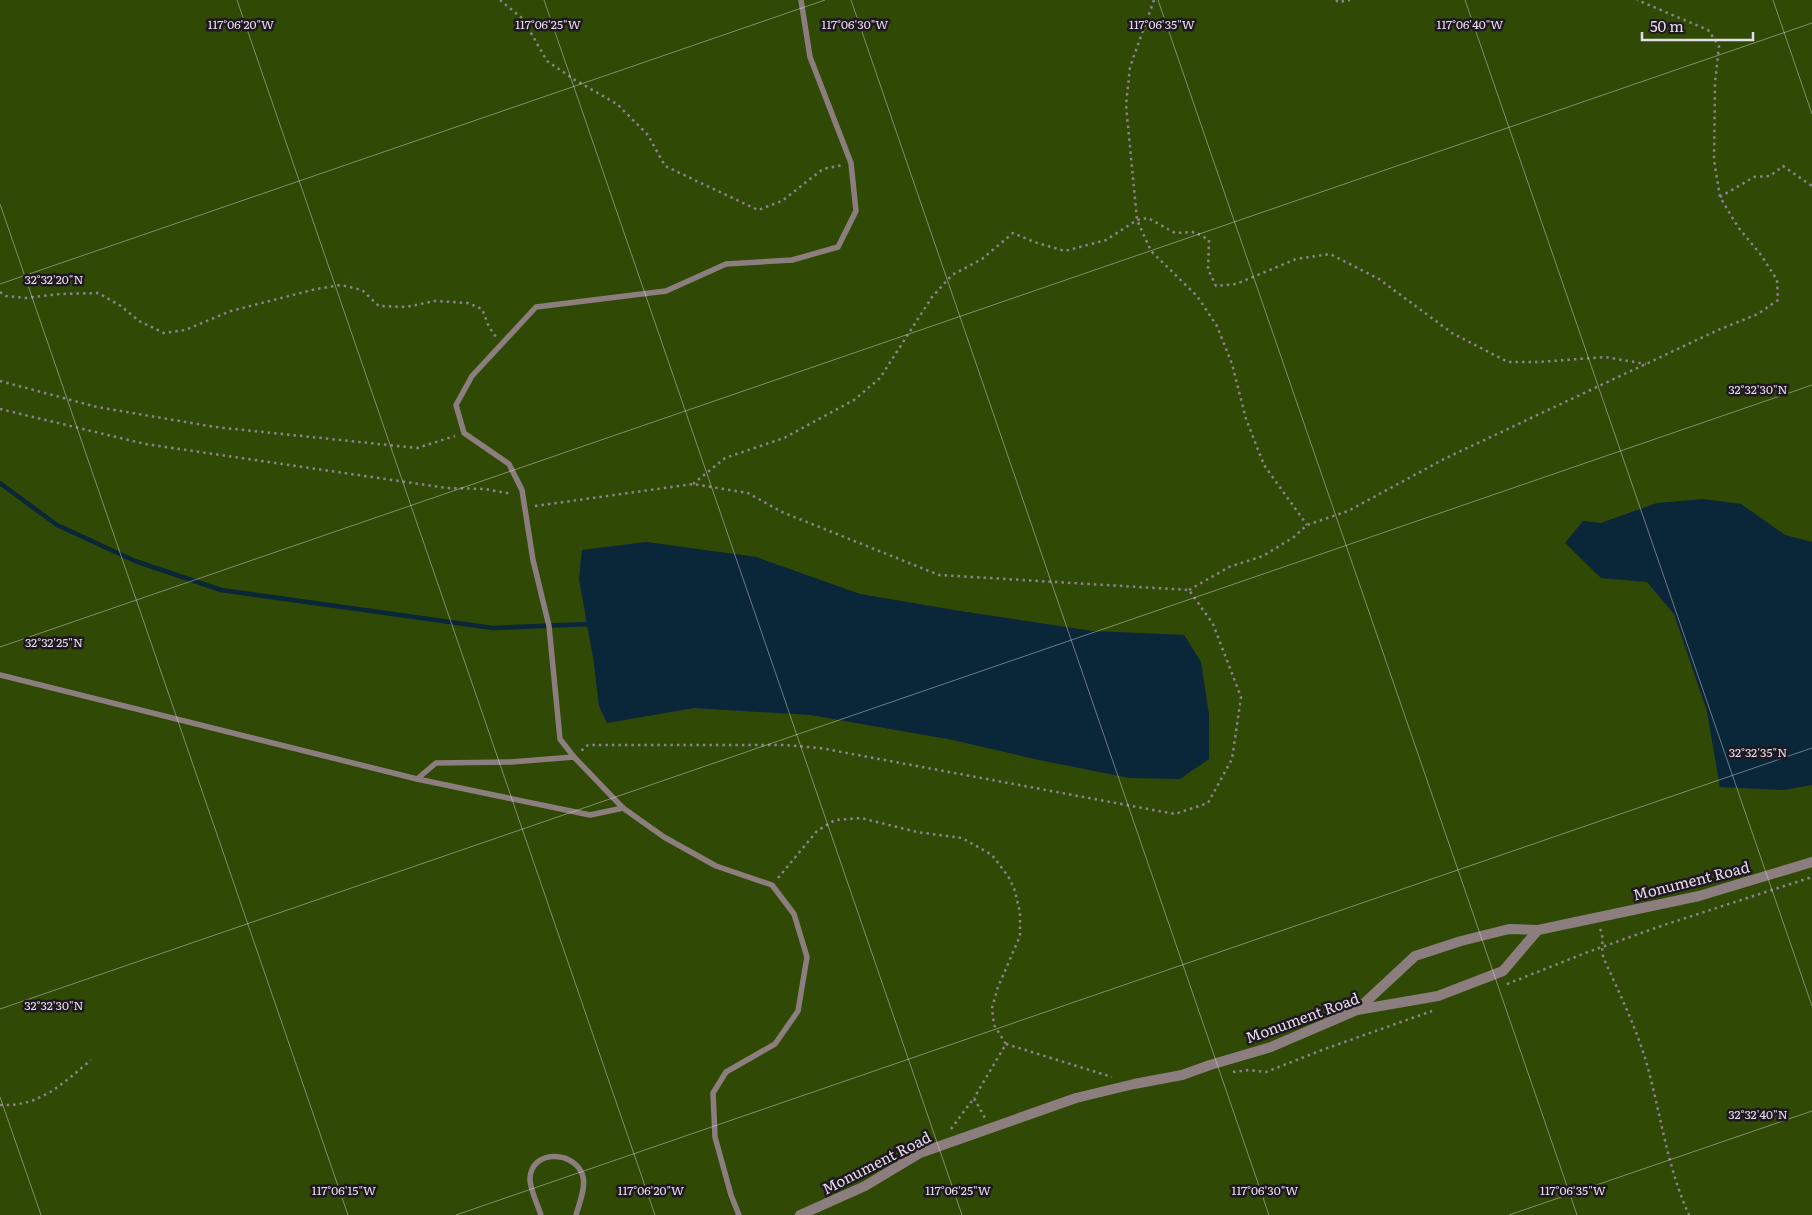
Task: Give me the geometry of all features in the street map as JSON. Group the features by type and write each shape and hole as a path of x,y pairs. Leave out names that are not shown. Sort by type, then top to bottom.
{"street":[{"name":"Monument Road","path":"800,1215 865,1186 920,1153 1076,1098 1182,1075 1271,1047 1357,1010 1438,996 1503,971 1538,930 1700,896 1812,862"},
{"path":"1357,1010 1415,956 1461,941 1509,929 1538,930"}],"lane":[{"path":"739,1215 731,1195 715,1137 713,1093 726,1072 774,1044 798,1011 806,957 794,914 772,885 716,866 664,836 623,808 574,757 560,739 549,626 533,560 522,490 509,464 464,433 456,404 472,376 536,307 666,290 726,264 792,260 838,247 856,210 851,162 810,56 801,0"},
{"path":"0,674 417,779 590,815 623,808"},
{"path":"417,779 436,763 511,762 574,757"},
{"path":"541,1215 529,1179 539,1162 545,1158 558,1156 565,1157 577,1164 583,1177 584,1183 576,1215"}],"path":[{"path":"500,0 523,19 547,61 575,80 617,104 648,135 666,166 758,210 782,201 823,169 851,162"},
{"path":"1154,0 1130,67 1126,105 1138,220 1151,251 1197,296 1218,326 1232,364 1246,418 1264,465 1307,525"},
{"path":"1336,0 1338,2 1350,0"},
{"path":"525,508 693,484 748,493 782,512 939,576 1189,590 1229,567 1263,556 1294,537 1307,525 1348,511 1444,459 1718,330 1758,314 1778,300 1777,280 1761,255 1738,227 1720,197 1714,160 1719,46 1708,30 1638,0"},
{"path":"1720,197 1754,177 1770,176 1783,166 1812,186"},
{"path":"693,484 725,458 784,438 854,400 880,378 932,298 952,275 982,259 1013,233 1034,242 1065,251 1106,240 1138,220 1148,218 1174,233 1195,232 1209,240 1208,269 1216,286 1236,284 1296,259 1330,254 1379,279 1452,333 1508,362 1540,362 1605,356 1646,364"},
{"path":"0,292 6,296 25,298 60,294 98,293 121,306 139,321 164,333 186,330 231,311 342,284 362,290 379,306 406,307 435,301 468,303 482,309 489,327 501,344"},
{"path":"0,381 97,407 215,427 417,448 464,433"},
{"path":"0,409 145,444 437,487 485,489 523,496"},
{"path":"574,757 588,745 784,745 820,748 1175,814 1208,803 1232,759 1241,697 1213,624 1189,590"},
{"path":"772,885 817,831 835,820 861,818 918,832 962,838 992,855 1008,876 1014,888 1020,912 1020,936 998,987 992,1008 994,1025 1006,1044 1134,1084"},
{"path":"1593,917 1602,932 1603,954 1647,1066 1673,1170 1689,1215"},
{"path":"938,1146 974,1098 1006,1044"},
{"path":"0,1105 38,1099 54,1091 91,1060"},
{"path":"974,1098 991,1128"}],"green space":[{"path":"0,0 1812,0 1812,542 1785,535 1741,504 1657,503 1601,523 1583,521 1601,578 1647,582 1674,614 1707,711 1720,787 1783,790 1812,785 1812,1215 0,1215","holes":["646,542 756,557 860,594 1092,631 1184,635 1201,662 1209,715 1039,760 953,740 811,715 694,708 607,722 599,706 594,663 579,579 582,550"]}],"water":[{"path":"1703,499 1741,504 1785,535 1812,542 1812,785 1783,790 1720,787 1707,711 1674,614 1647,582 1601,578 1565,543 1583,521 1601,523 1657,503"},
{"path":"646,542 756,557 860,594 1092,631 1184,635 1201,662 1209,715 1209,759 1180,779 1129,778 953,740 811,715 694,708 607,723 599,706 594,663 579,579 582,550"}],"waterway":[{"path":"0,483 57,525 135,561 221,590 493,628 589,624"}]}
